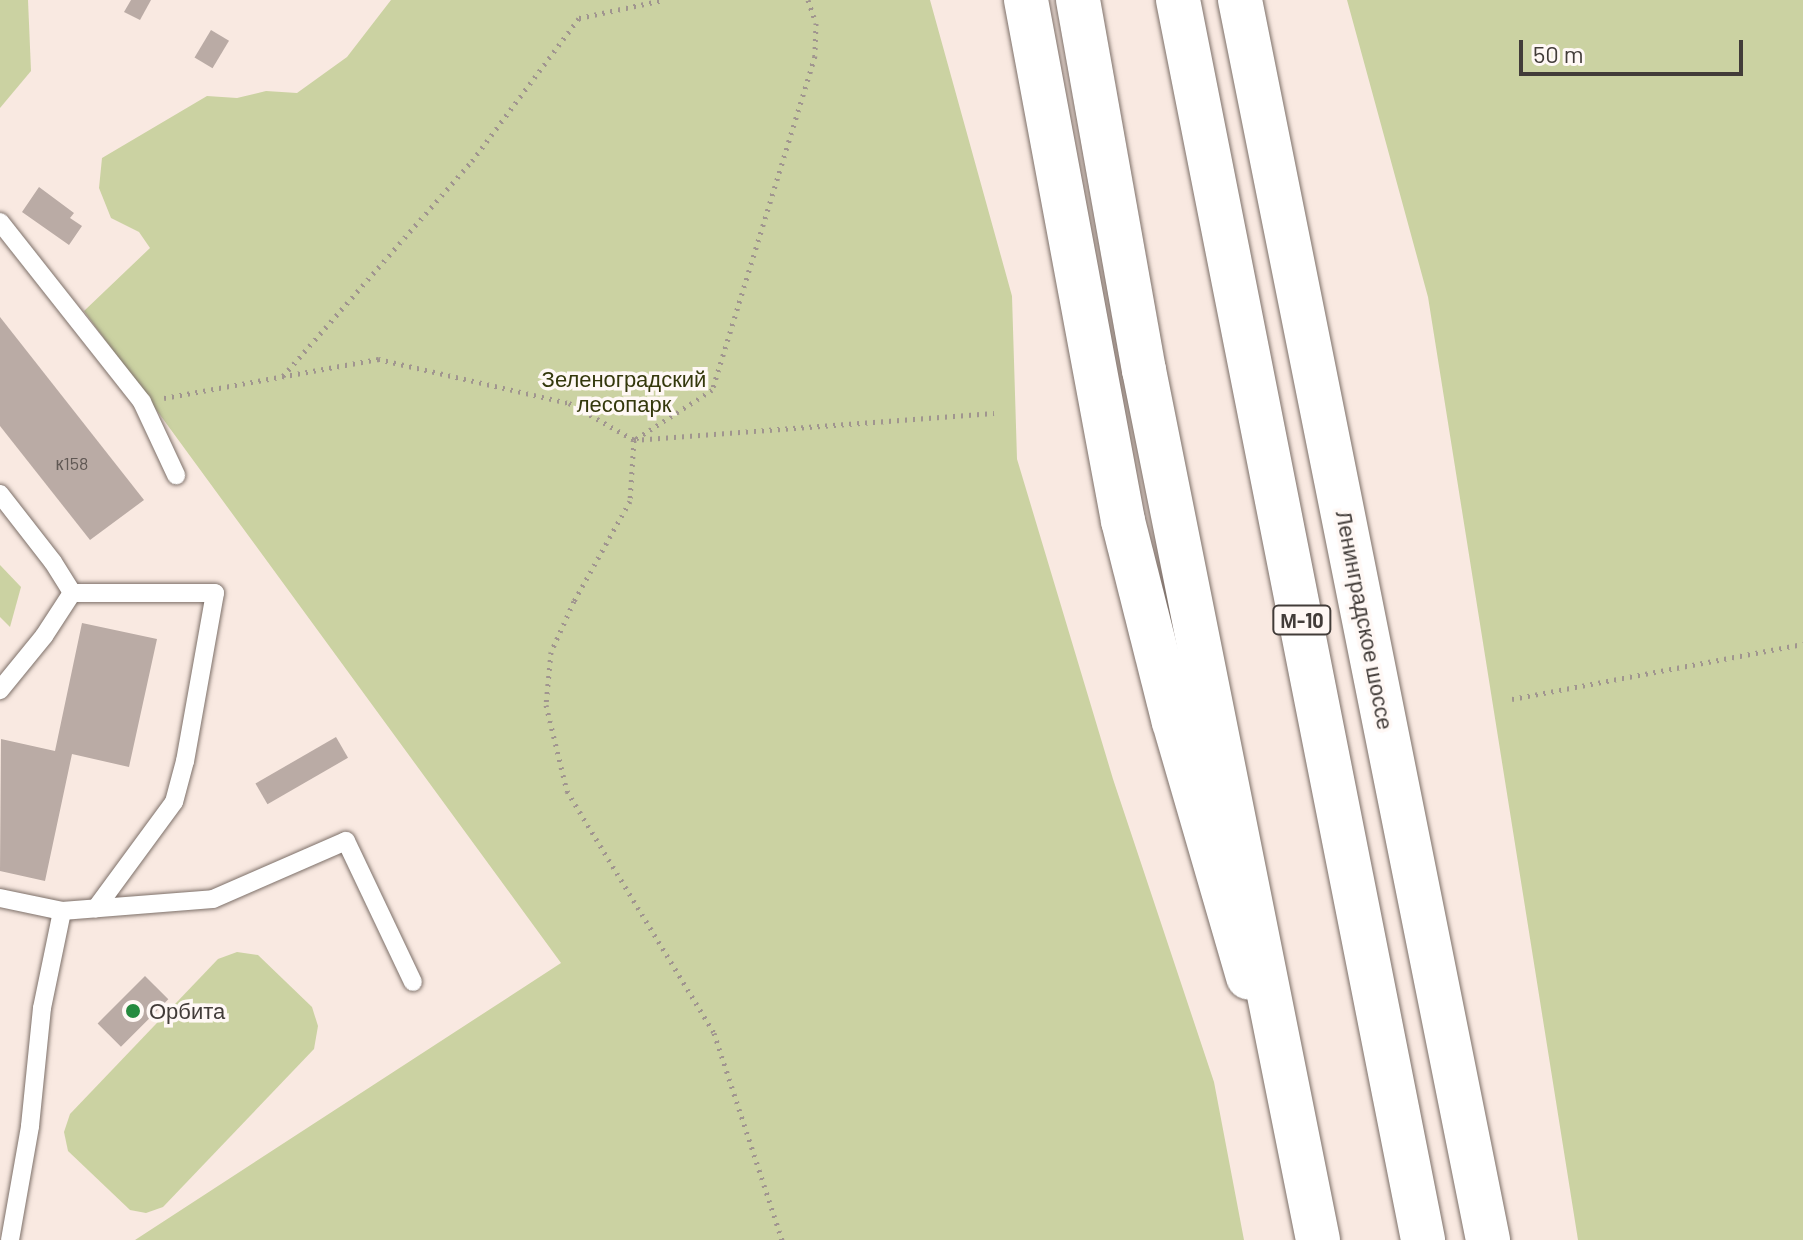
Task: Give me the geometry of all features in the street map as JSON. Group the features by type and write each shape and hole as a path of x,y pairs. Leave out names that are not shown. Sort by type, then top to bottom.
{"main road":[{"path":"1026,0 1123,521 1174,722 1301,1160"},
{"path":"1078,0 1144,370 1318,1240"},
{"name":"М-10","path":"1178,0 1423,1240"},
{"name":"Ленинградское шоссе","path":"1240,0 1488,1240"}],"lane":[{"path":"0,222 142,402 176,475"},
{"path":"0,494 53,562 72,593"},
{"path":"0,690 44,636 72,593"},
{"path":"72,593 215,593 185,761 174,802 96,908"},
{"path":"0,898 62,911 213,899 346,841 413,982"},
{"path":"10,1240 30,1126 42,1008 62,911"}],"path":[{"path":"283,376 472,161 579,18 663,0"},
{"path":"634,440 712,390 815,56 816,23 808,0"},
{"path":"142,402 378,359 569,403 634,440 994,413"},
{"path":"634,440 630,501 574,601 551,652 546,705 567,791 714,1033 782,1240"},
{"path":"1512,699 1803,644"}],"green space":[{"path":"0,0 28,0 31,71 0,108"},
{"name":"Зеленоградский лесопарк","path":"391,0 930,0 1012,296 1017,459 1113,779 1214,1082 1244,1240 135,1240 561,963 84,311 150,248 139,232 111,218 99,188 102,158 207,96 237,98 266,91 297,93 347,57"},
{"path":"1347,0 1803,0 1803,1240 1578,1240 1428,297"},
{"path":"0,565 21,587 10,627 0,617"},
{"path":"237,952 258,955 312,1007 318,1026 314,1049 163,1207 146,1213 130,1210 68,1151 64,1132 70,1114 218,959"}],"building":[{"path":"131,0 151,0 140,20 124,12"},
{"path":"211,30 229,41 213,68 195,57"},
{"path":"39,187 74,213 70,218 82,226 69,245 22,212"},
{"path":"0,317 144,500 90,540 0,426"},
{"path":"82,623 157,639 129,767 72,754 45,881 0,871 1,739 55,751"},
{"path":"336,737 348,758 267,804 255,784"},
{"name":"Орбита","path":"145,976 168,999 121,1047 98,1023"}],"place":[{"name":"Орбита","path":"133,1011"}]}
